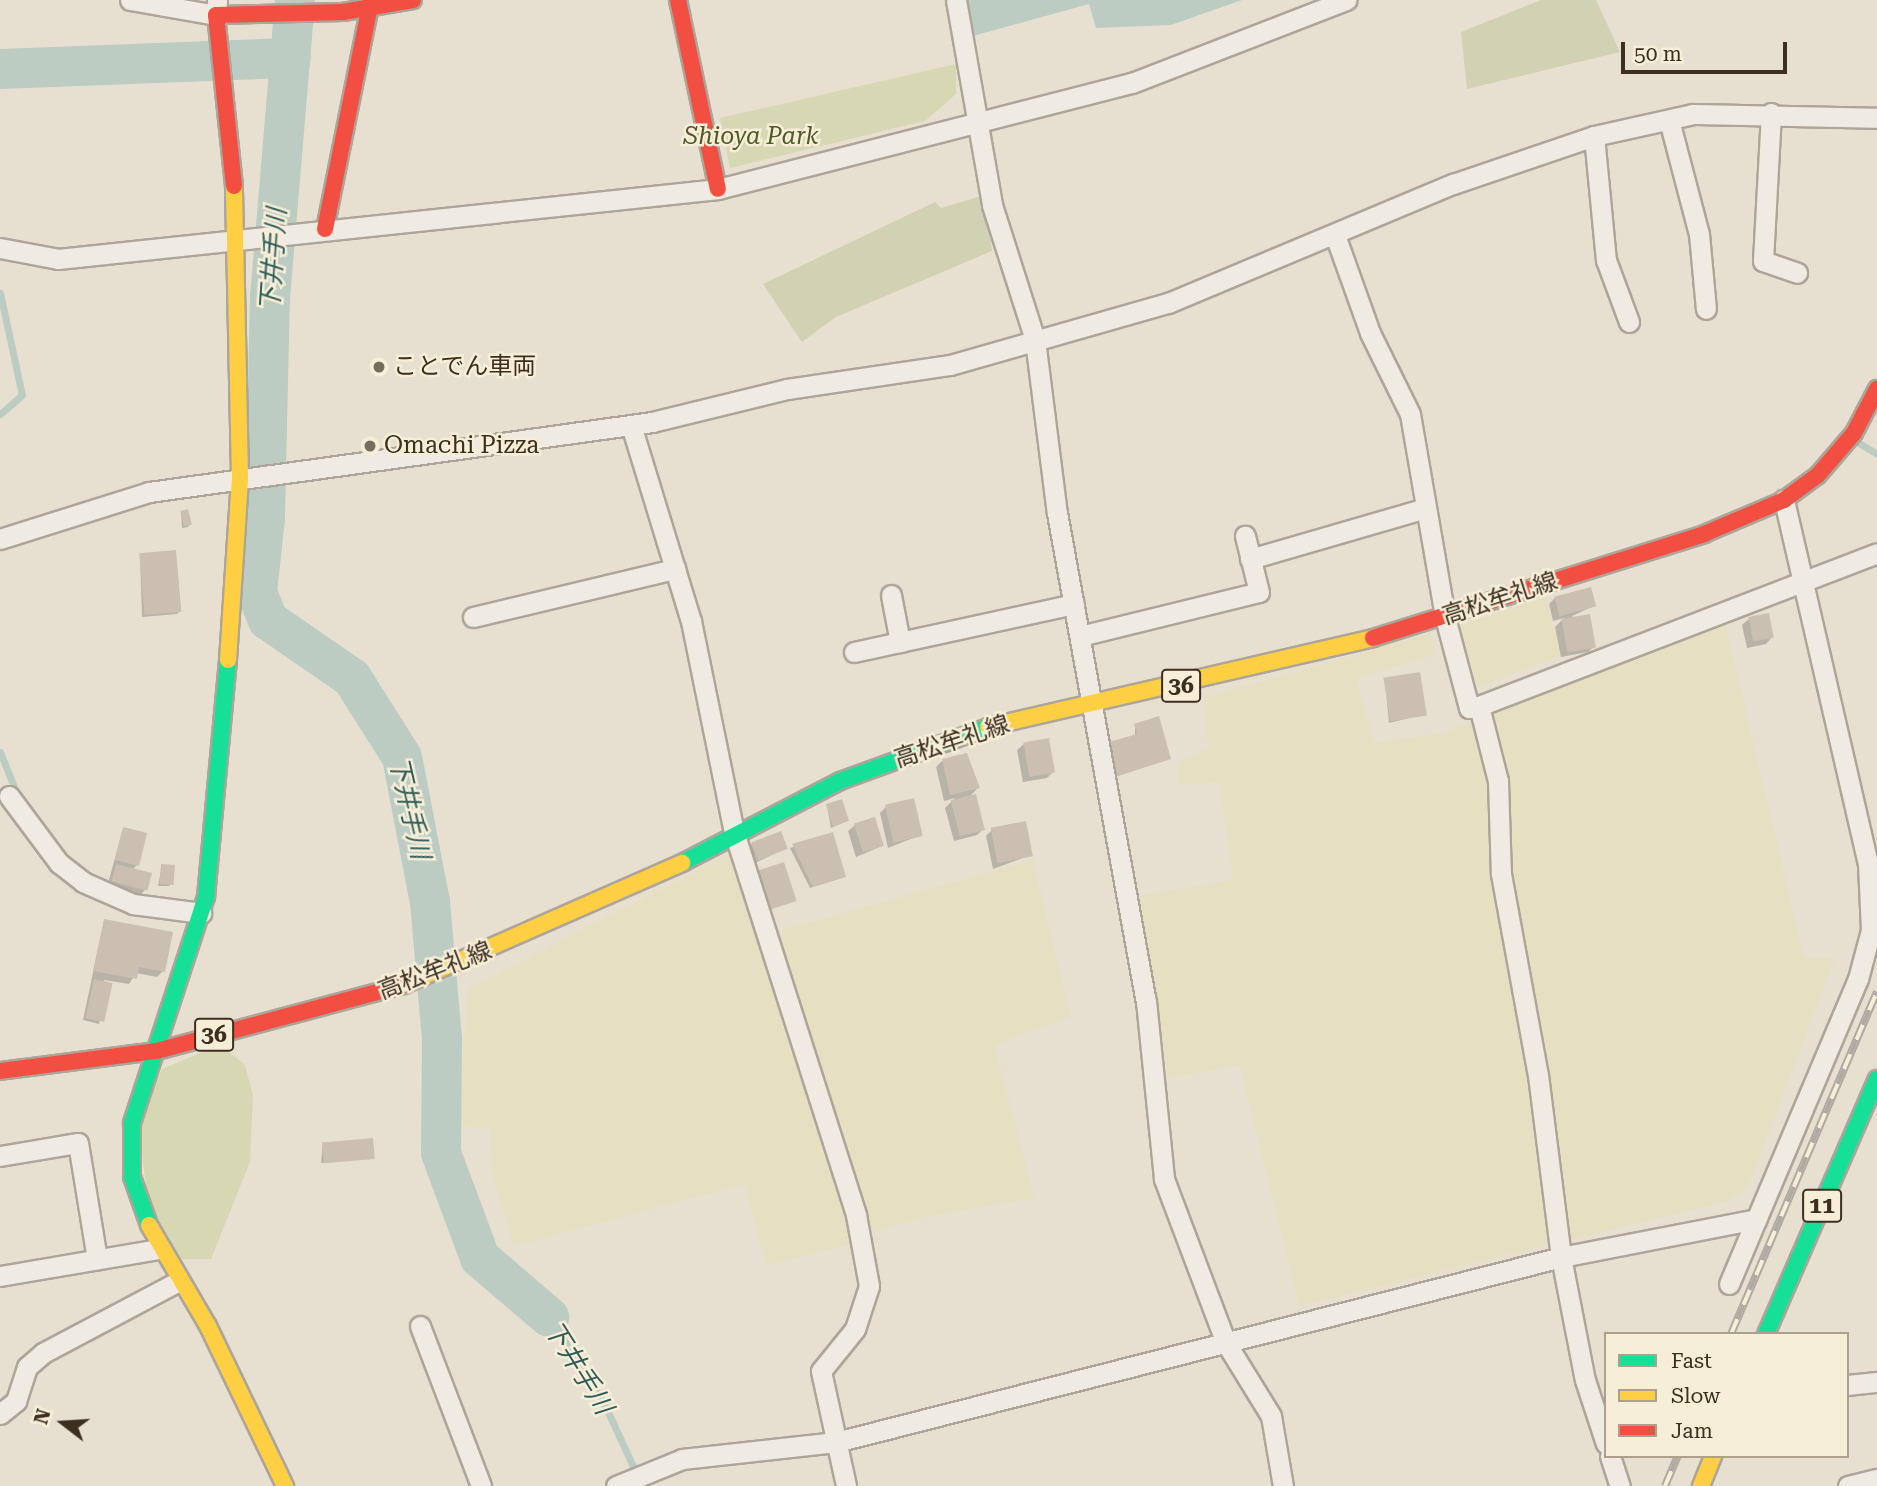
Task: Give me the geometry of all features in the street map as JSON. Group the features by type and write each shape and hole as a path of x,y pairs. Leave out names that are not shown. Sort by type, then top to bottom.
{"main road":[{"path":"285,1486 214,1338 158,1249 132,1177 132,1137 201,913 217,830 246,476 246,237 219,41 222,10 343,12 370,5 413,0"},
{"path":"678,0 718,189"},
{"path":"325,229 370,5"},
{"name":"高松牟礼線","path":"0,1071 157,1051 424,978 459,965 662,873 734,832 840,780 969,731 1322,654 1704,534 1784,499 1818,475 1854,433 1877,389"},
{"name":"11","path":"1767,1332 1877,1079"},
{"path":"1701,1486 1712,1458"}],"street":[{"path":"130,0 222,10"},
{"path":"956,0 980,120 992,205 1035,340 1074,604 1146,1001 1164,1179 1226,1343 1271,1416 1283,1486"},
{"path":"3,248 58,259 718,189 1132,83 1346,0"},
{"path":"1771,113 1763,261 1797,273"},
{"path":"0,538 149,492 246,476 278,474 631,425 787,389 950,365 1168,303 1453,184 1594,136 1669,120 1771,113 1877,118"},
{"path":"1669,120 1699,234 1706,309"},
{"path":"1594,136 1606,260 1629,322"},
{"path":"1335,235 1370,333 1410,414 1445,617 1469,708 1877,553"},
{"path":"631,425 675,569 734,832 856,1215 869,1286 855,1329 821,1371 846,1486"},
{"path":"1730,1284 1858,979 1871,930 1868,864 1805,580 1784,499"},
{"path":"1250,559 1426,508"},
{"path":"1080,636 1259,592 1245,536"},
{"path":"473,617 675,569"},
{"path":"891,595 900,642"},
{"path":"854,652 1074,604"},
{"path":"1479,706 1498,781 1501,874 1538,1074 1561,1257 1585,1380 1604,1438"},
{"path":"9,796 59,863 83,882 133,904 201,913"},
{"path":"0,1156 78,1143 97,1259"},
{"path":"617,1485 652,1475 682,1459 836,1442 1561,1257 1756,1219"},
{"path":"0,1276 158,1249"},
{"path":"0,1414 16,1401 27,1367 43,1353 179,1281"},
{"path":"420,1326 481,1486"},
{"path":"1849,1385 1877,1382"},
{"path":"1611,1458 1620,1486"},
{"path":"1848,1486 1877,1479"}],"shaded area":[{"path":"966,0 1242,0 1171,25 1096,28 1089,4 973,36"},
{"path":"1546,597 1561,656 1477,688 1460,625"},
{"path":"1724,618 1804,957 1835,959 1748,1188 1728,1201 1299,1306 1240,1065 1169,1078 1140,896 1233,880 1219,782 1178,785 1178,763 1208,749 1204,698 1429,634 1437,654 1357,678 1374,743 1443,733"},
{"path":"731,853 855,1243 767,1266 744,1184 514,1246 492,1174 490,1129 460,1126 467,989"},
{"path":"1033,860 1071,1016 995,1045 1034,1198 923,1217 871,1233 779,944 783,930"}],"green space":[{"path":"1541,0 1596,0 1620,52 1467,89 1461,32"},
{"name":"Shioya Park","path":"956,64 956,94 925,121 730,168 720,118"},
{"path":"985,195 992,251 836,317 802,342 763,284 935,202 941,208"},
{"path":"220,1045 245,1065 253,1096 250,1162 211,1259 169,1259 151,1224 138,1123 162,1069"}],"building":[{"path":"188,509 192,525 184,526 180,511"},
{"path":"176,550 181,612 145,615 139,553"},
{"path":"1591,587 1596,606 1559,616 1554,597"},
{"path":"1769,613 1774,638 1753,642 1748,617"},
{"path":"1590,614 1596,647 1567,653 1561,619"},
{"path":"1420,672 1427,715 1390,721 1383,678"},
{"path":"1159,716 1171,759 1111,778 1102,744 1137,734 1134,724"},
{"path":"1049,738 1055,772 1029,777 1023,743"},
{"path":"967,753 980,788 950,795 942,759"},
{"path":"976,794 985,830 960,836 951,800"},
{"path":"914,798 923,836 894,843 885,805"},
{"path":"842,799 849,821 833,826 826,804"},
{"path":"875,817 884,846 863,852 854,823"},
{"path":"1026,821 1033,856 998,863 991,828"},
{"path":"123,827 147,833 139,866 115,860"},
{"path":"781,831 788,849 758,860 751,842"},
{"path":"833,832 846,877 813,887 792,844"},
{"path":"784,862 797,901 768,910 755,871"},
{"path":"116,864 152,873 148,890 112,881"},
{"path":"161,864 175,865 174,885 160,884"},
{"path":"104,919 173,932 165,972 139,967 137,979 93,971"},
{"path":"94,979 113,983 104,1022 86,1018"},
{"path":"373,1138 375,1159 324,1163 322,1142"}],"waterway":[{"name":"下井手川","path":"295,0 270,295 265,518 257,592 268,620 352,678 402,757 430,902 442,1039 441,1153 480,1258 549,1317"},
{"path":"0,69 291,58"},
{"path":"0,293 22,395 0,414"},
{"path":"1859,443 1877,454"},
{"path":"0,752 17,794"},
{"name":"下井手川","path":"549,1317 602,1399 642,1486"}],"railway":[{"path":"1732,1332 1877,992"},
{"path":"1665,1486 1677,1458"}],"traffic: fast":[{"path":"149,1225 132,1177 132,1123 206,897 228,660"},
{"path":"682,863 840,781 988,727"},
{"path":"1767,1332 1877,1079"}],"traffic: slow":[{"path":"228,660 240,477 234,186"},
{"path":"988,727 1373,638"},
{"path":"404,985 682,863"},
{"path":"149,1225 208,1326 285,1486"},
{"path":"1701,1486 1712,1458"}],"traffic: jam":[{"path":"325,229 371,0"},
{"path":"234,186 216,15 343,12 413,0"},
{"path":"678,0 718,189"},
{"path":"1373,638 1704,534 1784,500 1818,475 1854,433 1877,389"},
{"path":"0,1071 157,1051 404,985"}],"place":[{"name":"ことでん車両","path":"379,367"},
{"name":"Omachi Pizza","path":"370,446"}]}
